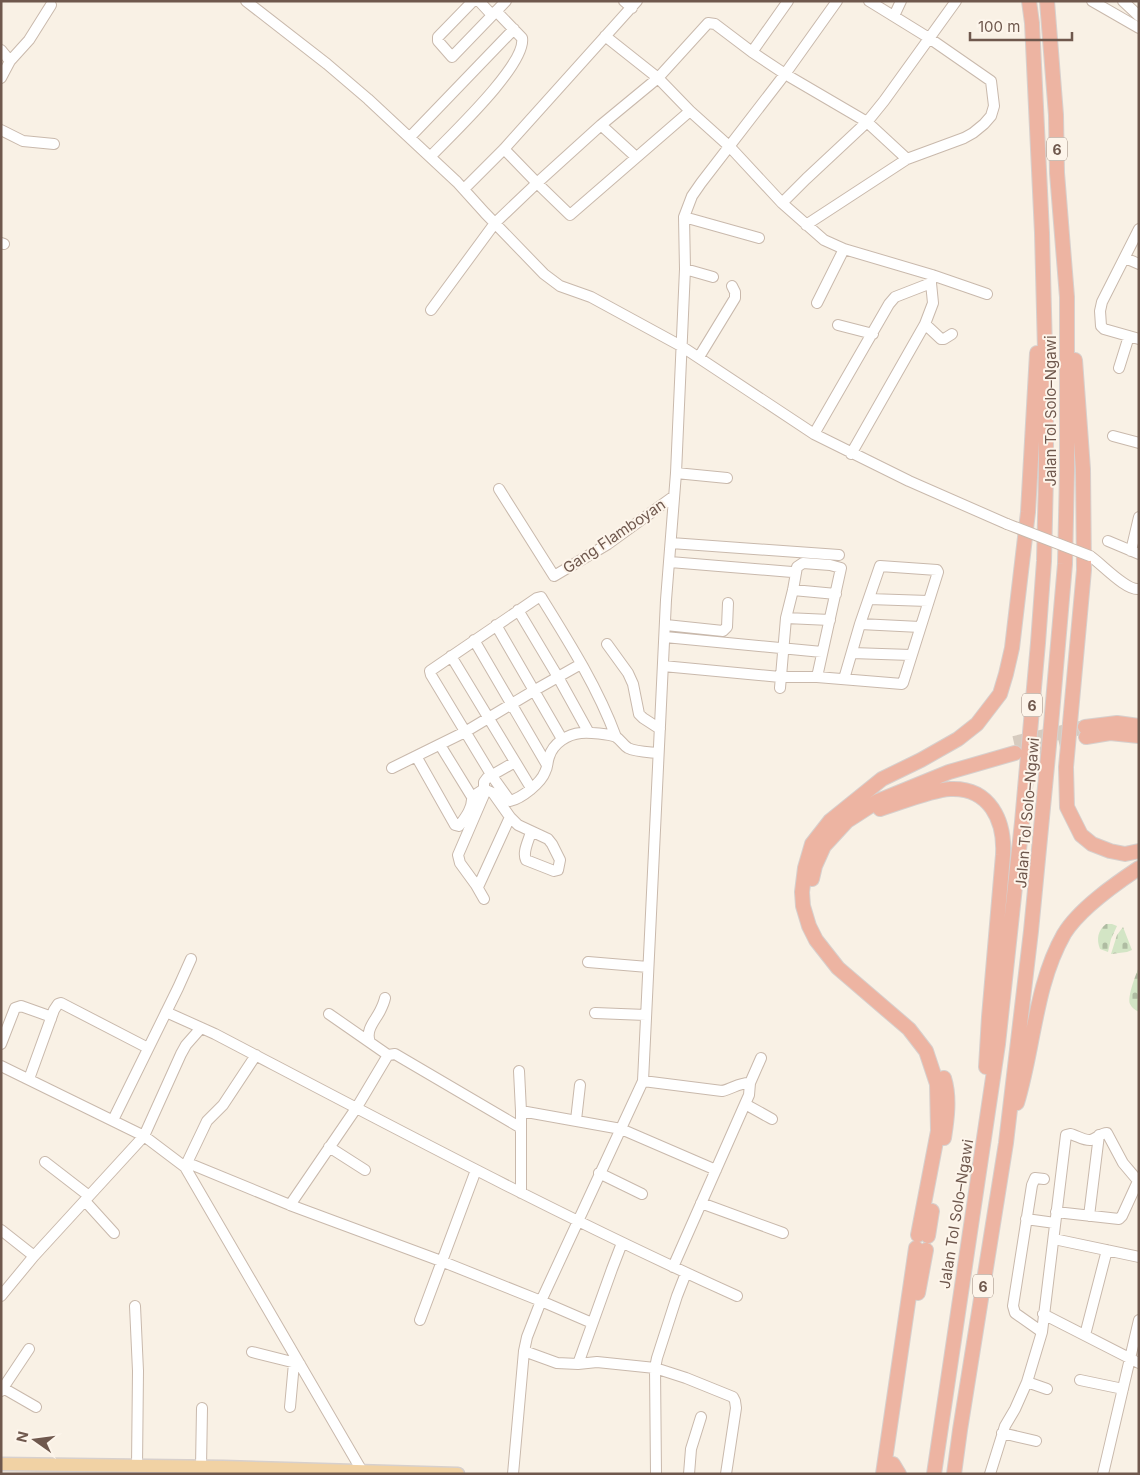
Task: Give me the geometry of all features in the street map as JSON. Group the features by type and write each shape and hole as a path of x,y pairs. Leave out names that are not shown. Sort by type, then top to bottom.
{"highway":[{"name":"Jalan Tol Solo–Ngawi","path":"934,1474 998,1044 1012,925 1044,561 1046,476 1043,258 1032,23 1029,1"},
{"name":"Jalan Tol Solo–Ngawi","path":"954,1474 1006,1143 1037,874 1065,564 1067,297 1057,173 1056,115 1047,1"},
{"path":"876,1474 890,1469 938,1131 937,1084 926,1051 909,1029 838,968 816,940 809,926 803,906 804,876 812,844 830,821 882,779 958,739 977,724 1000,694 1012,648 1028,512 1043,258"},
{"path":"1067,297 1072,332 1083,469 1084,552 1084,570 1066,767 1067,807 1081,835 1092,844 1125,854 1139,851"},
{"path":"1139,726 1117,723 1086,732 1139,736"},
{"path":"858,799 958,760 1014,748 878,801 847,821 824,846 812,881 811,893 814,916 831,947 845,965 906,1014 924,1034 937,1055 946,1084 948,1115 922,1242"},
{"path":"856,816 935,791 951,788 972,792 986,801 994,810 1001,827 1003,848 989,1017 983,1150"},
{"path":"1006,1143 1022,1088 1046,972 1065,932 1086,908 1139,868"}],"main road":[{"path":"1,1464 48,1469 201,1467 224,1470 458,1474"}],"street":[{"path":"246,1 327,64 431,156 544,274 560,286 591,297 681,346 814,434 851,454 1007,524 1090,556 1124,585 1134,590 1139,589"},
{"path":"473,1 438,37 438,41 452,56 506,1"},
{"path":"431,156 499,83 510,69 523,41 514,29 479,1"},
{"path":"752,52 788,1"},
{"path":"513,1474 524,1351 527,1337 541,1301 599,1173 643,1081 666,600 676,473 685,269 684,217 692,196 785,74 837,1"},
{"path":"806,225 907,159 973,133 991,116 994,109 992,85 989,79 976,72 929,38 869,1"},
{"path":"894,16 902,1"},
{"path":"782,203 867,122 956,1"},
{"path":"1092,1 1139,28"},
{"path":"1123,1 1139,16"},
{"path":"464,189 504,149 605,36 631,4"},
{"path":"1,78 10,61 29,40 51,5"},
{"path":"431,310 495,223 601,125 658,78 708,23 715,24 785,74 867,122 907,159"},
{"path":"410,137 514,29"},
{"path":"605,36 658,78 690,111 730,147 782,203 824,240 844,249 932,279 986,294"},
{"path":"1,50 10,61"},
{"path":"504,149 570,215 690,111"},
{"path":"601,125 636,157"},
{"path":"1,130 23,141 54,144"},
{"path":"684,217 759,238"},
{"path":"1119,368 1134,338 1102,328 1100,311 1104,296 1139,229"},
{"path":"817,303 844,249"},
{"path":"1125,258 1139,264"},
{"path":"685,269 713,277"},
{"path":"851,454 925,324 933,303 932,279"},
{"path":"814,434 889,304 896,297 932,279"},
{"path":"699,357 735,298 732,286"},
{"path":"925,324 941,339 952,334"},
{"path":"838,325 872,334"},
{"path":"1113,436 1139,443"},
{"path":"676,473 727,478"},
{"name":"Gang Flamboyan","path":"499,489 554,576 608,544 674,496"},
{"path":"1108,541 1135,553 1139,517"},
{"path":"671,543 839,555"},
{"path":"670,562 792,572"},
{"path":"780,682 786,618 794,590 796,570 803,564 830,565 841,568 816,677"},
{"path":"664,666 780,682 816,677 844,679 903,683 937,570 879,567 844,679"},
{"path":"794,590 836,594"},
{"path":"616,737 592,733 576,734 562,739 553,748 542,778 522,796 510,801 492,776 430,674 432,668 540,597 581,664 610,720 616,737 627,748 658,753"},
{"path":"869,599 928,602"},
{"path":"666,625 723,631 727,627 728,604"},
{"path":"518,610 592,733"},
{"path":"786,618 830,620"},
{"path":"860,624 920,627"},
{"path":"496,625 562,739"},
{"path":"665,637 822,652"},
{"path":"474,640 548,765"},
{"path":"607,644 628,672 633,684 639,714 660,729"},
{"path":"852,653 911,655"},
{"path":"450,656 531,788"},
{"path":"392,768 465,732 581,664"},
{"path":"592,733 610,720"},
{"path":"416,756 455,825 459,826 472,803 472,797 440,745"},
{"path":"484,899 460,862 458,855 485,790 484,782 486,778 515,762"},
{"path":"472,797 485,790 493,793 510,817 518,825 531,832"},
{"path":"478,887 510,817"},
{"path":"113,1120 190,959"},
{"path":"588,962 648,967"},
{"path":"370,1042 369,1030 382,1009 385,998"},
{"path":"29,1079 58,1004 61,1003 148,1048"},
{"path":"1,1044 15,1008 21,1006 49,1016 52,1019"},
{"path":"166,1012 256,1055 521,1194 737,1296"},
{"path":"595,1013 646,1015"},
{"path":"329,1014 388,1055 396,1054 521,1128"},
{"path":"1,1296 34,1256 144,1136 181,1054 201,1028"},
{"path":"186,1165 207,1120 223,1105 256,1055"},
{"path":"290,1206 357,1107 388,1055"},
{"path":"673,1267 749,1095 750,1083 761,1058"},
{"path":"1,1066 144,1136 186,1165 290,1206 441,1261 592,1323"},
{"path":"519,1071 521,1194"},
{"path":"643,1081 713,1090 729,1090 742,1083 750,1083"},
{"path":"576,1120 580,1085"},
{"path":"745,1104 772,1119"},
{"path":"521,1111 621,1129 716,1170"},
{"path":"990,1474 1002,1433 1027,1382 1042,1332 1043,1314 1054,1239 1056,1212 1066,1135 1070,1134 1086,1140 1092,1140 1105,1132 1110,1136 1123,1163 1138,1181 1121,1218 1056,1212"},
{"path":"1089,1216 1099,1135"},
{"path":"329,1148 365,1170"},
{"path":"45,1162 87,1199 114,1233"},
{"path":"186,1165 297,1363 362,1471"},
{"path":"420,1320 476,1170"},
{"path":"599,1173 642,1194"},
{"path":"1042,1332 1013,1310 1033,1181 1035,1178 1044,1180"},
{"path":"701,1203 783,1233"},
{"path":"1026,1219 1055,1223"},
{"path":"1,1230 34,1256"},
{"path":"1054,1239 1139,1257"},
{"path":"578,1364 622,1243"},
{"path":"1085,1335 1107,1250"},
{"path":"656,1474 655,1368 686,1273"},
{"path":"135,1306 144,1468"},
{"path":"1043,1314 1134,1361"},
{"path":"1103,1474 1123,1389 1134,1361 1139,1320"},
{"path":"30,1349 3,1385 36,1407"},
{"path":"524,1351 557,1362 578,1364 597,1362 655,1368 686,1378 735,1399 736,1408 726,1474"},
{"path":"252,1352 297,1363"},
{"path":"290,1407 297,1363"},
{"path":"1080,1380 1123,1389"},
{"path":"1027,1382 1047,1389"},
{"path":"201,1467 202,1408"},
{"path":"689,1474 691,1449 701,1417"},
{"path":"1002,1433 1036,1441"}],"green space":[{"path":"1106,924 1117,926 1108,952 1100,949 1098,942 1098,935"},
{"path":"1123,927 1132,950 1111,954 1117,935"},
{"path":"1139,967 1139,1012 1132,1007 1129,1001"}],"tunnel":[{"path":"1014,743 1085,727"},
{"path":"1018,752 1078,739"}]}
